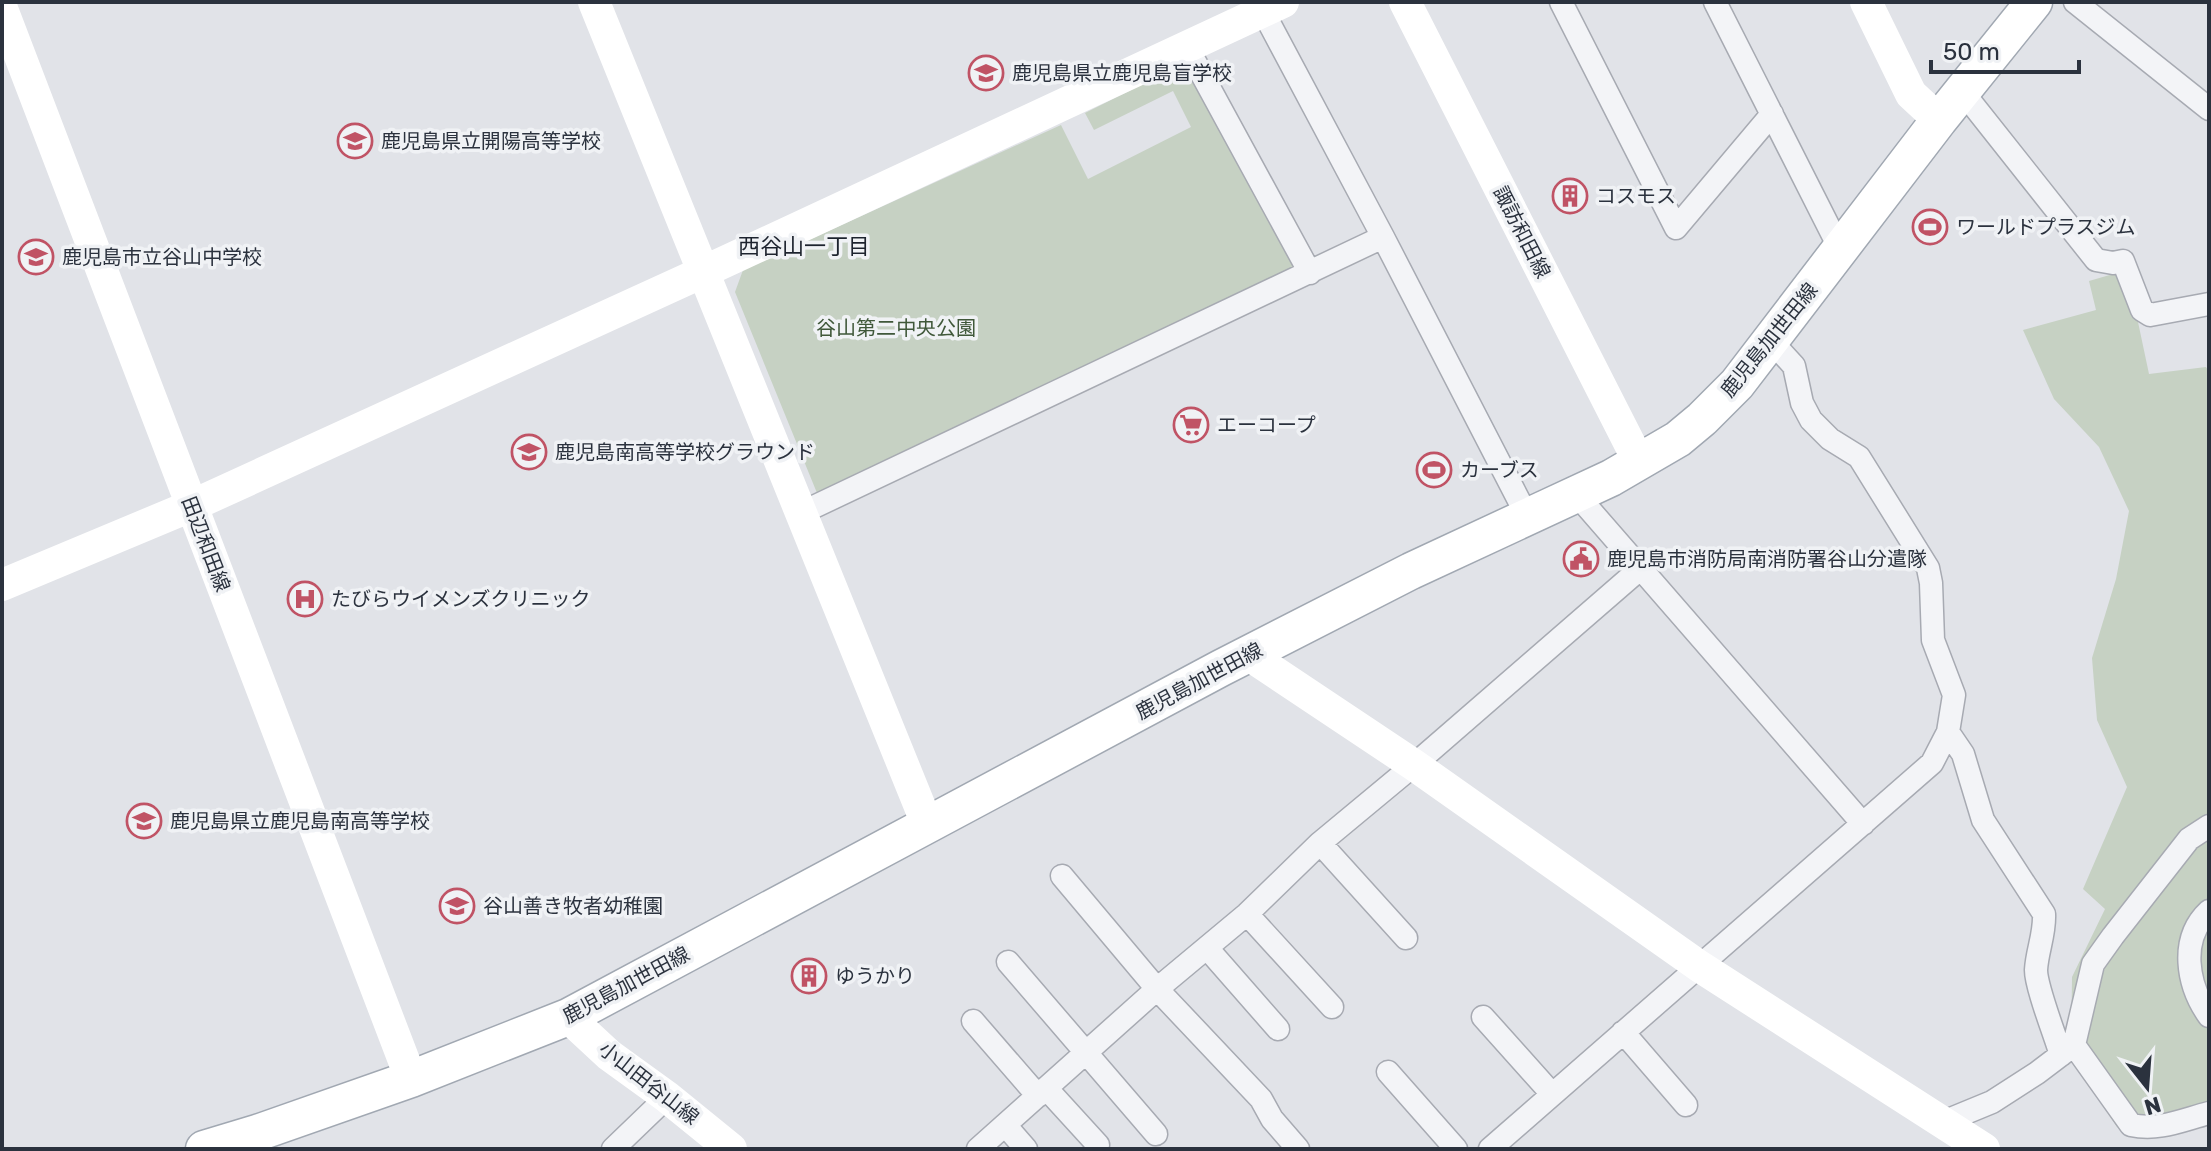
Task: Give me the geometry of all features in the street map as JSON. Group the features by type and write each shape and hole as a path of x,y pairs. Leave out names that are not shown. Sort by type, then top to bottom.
{"main road":[{"name":"鹿児島加世田線","path":"204,1149 411,1079 568,1017 1249,655 1396,579 1611,478 1669,445 1702,419 1737,384 1939,120 2034,2"}],"street":[{"path":"594,2 927,824"},
{"name":"諏訪和田線","path":"1405,2 1639,462"},
{"path":"1561,2 1676,228 1772,114"},
{"path":"1715,2 1841,251"},
{"path":"1866,2 1911,94 1939,120"},
{"path":"2075,2 2209,109"},
{"path":"2,585 191,506 703,272 1187,47 1268,5 1527,516"},
{"name":"田辺和田線","path":"2,9 411,1079"},
{"path":"1187,47 1310,273"},
{"path":"1962,91 2096,260 2123,261 2142,310 2150,315 2209,304"},
{"path":"801,513 1383,237"},
{"path":"1490,1149 1932,763 1948,732 1954,695 1933,640 1928,568 1859,457 1830,439 1811,420 1802,403 1794,366 1771,341"},
{"path":"1576,494 1863,824"},
{"path":"978,1149 1157,989 1247,914 1320,843 1641,568"},
{"path":"1249,655 1414,765 1699,966 1984,1149"},
{"path":"1948,732 1963,754 1983,820 2044,914 2045,928 2036,973 2067,1050 2131,1125 2164,1127 2209,1113"},
{"path":"1941,1123 1992,1102 2067,1050 2093,964 2189,839 2209,826"},
{"path":"1320,843 1406,938"},
{"path":"1062,876 1157,989 1261,1099 1272,1119 1298,1149"},
{"path":"2209,911 2194,931 2189,956 2196,993 2209,1016"},
{"path":"1247,914 1332,1007"},
{"path":"1207,948 1278,1029"},
{"path":"1008,962 1156,1134"},
{"name":"小山田谷山線","path":"568,1017 609,1055 731,1149"},
{"path":"1483,1017 1552,1094"},
{"path":"973,1021 1098,1145"},
{"path":"1623,1032 1686,1105"},
{"path":"1440,1149 1384,1075 1456,1149"},
{"path":"613,1149 667,1097"},
{"path":"1005,1125 1026,1149"}],"green space":[{"name":"谷山第二中央公園","path":"1181,65 1193,70 1296,264 1290,274 817,493 735,292 743,270 1061,125 1088,179 1191,127 1173,91 1094,130 1085,113"},
{"path":"2127,270 2149,374 2206,367 2209,372 2209,1125 2145,1138 2117,1127 2071,1058 2072,977 2105,909 2083,889 2127,787 2097,720 2092,658 2116,579 2129,511 2099,447 2054,399 2023,330 2096,310 2089,281"}],"place":[{"name":"鹿児島県立鹿児島盲学校","path":"986,73"},
{"name":"鹿児島県立開陽高等学校","path":"355,141"},
{"name":"コスモス","path":"1570,196"},
{"name":"ワールドプラスジム","path":"1930,227"},
{"name":"鹿児島市立谷山中学校","path":"36,257"},
{"name":"エーコープ","path":"1191,425"},
{"name":"鹿児島南高等学校グラウンド","path":"529,452"},
{"name":"カーブス","path":"1434,470"},
{"name":"鹿児島市消防局南消防署谷山分遣隊","path":"1581,559"},
{"name":"たびらウイメンズクリニック","path":"305,599"},
{"name":"鹿児島県立鹿児島南高等学校","path":"144,821"},
{"name":"谷山善き牧者幼稚園","path":"457,906"},
{"name":"ゆうかり","path":"809,976"}],"district":[{"name":"西谷山一丁目","path":"804,246"}]}
